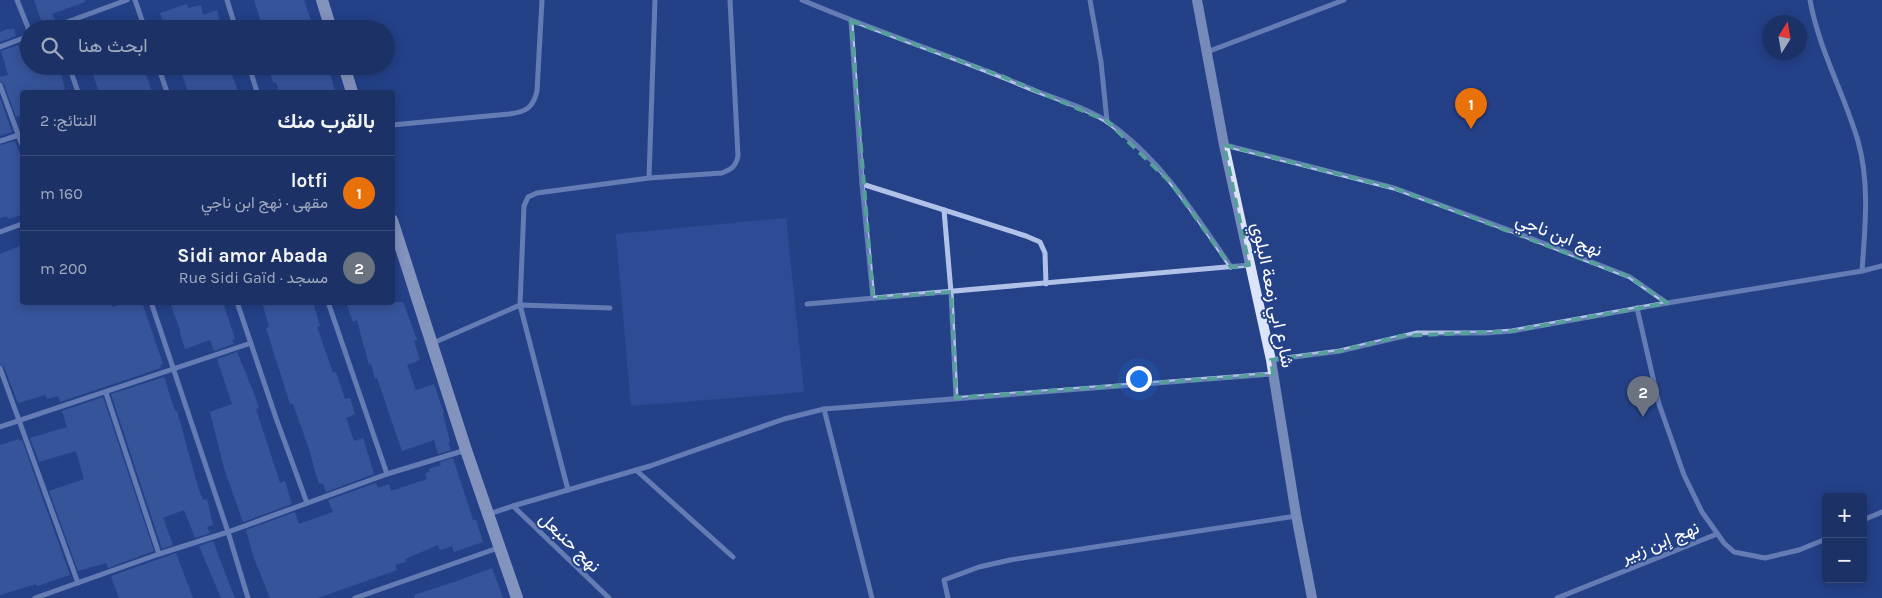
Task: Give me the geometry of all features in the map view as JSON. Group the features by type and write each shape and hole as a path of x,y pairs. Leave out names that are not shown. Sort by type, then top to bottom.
{"main road":[{"name":"شارع ابي زمعة البلوي","path":"1197,0 1224,145 1271,360 1296,516 1312,598"},
{"path":"323,1 329,20"},
{"path":"347,75 351,90"},
{"path":"395,229 466,450 517,598"}],"street":[{"path":"17,0 25,20"},
{"path":"76,20 127,0"},
{"path":"135,0 142,20"},
{"path":"227,0 233,20"},
{"path":"395,124 509,114 528,110 532,106 537,92 542,0"},
{"path":"649,178 656,0"},
{"path":"568,490 520,305 523,212 528,197 537,193 649,178 722,173 732,169 738,156 730,0"},
{"path":"802,0 851,21 999,75 1108,121 1126,136 1171,183 1195,214 1231,267"},
{"path":"1090,0 1101,62 1108,121"},
{"path":"1207,52 1344,0"},
{"path":"1810,0 1825,54 1848,110 1863,167 1866,210 1862,271"},
{"path":"851,21 862,184 873,298"},
{"path":"0,47 20,39"},
{"path":"72,75 77,90"},
{"path":"161,75 166,90"},
{"path":"252,75 256,90"},
{"path":"0,85 20,138"},
{"path":"0,141 19,135"},
{"name":"نهج ابن ناجي","path":"1224,145 1394,188 1630,277 1666,303"},
{"path":"862,184 1040,242 1045,253 1046,284"},
{"path":"944,210 951,292 956,398"},
{"path":"0,232 20,225"},
{"path":"807,304 1249,265"},
{"path":"1271,360 1340,351 1417,333 1486,334 1512,331 1882,266"},
{"path":"152,305 228,532 248,598"},
{"path":"239,305 307,502"},
{"path":"329,305 388,474"},
{"path":"433,343 520,305 610,308"},
{"path":"1637,308 1659,404 1684,475 1702,512 1718,534"},
{"path":"0,427 251,343"},
{"path":"0,368 78,583"},
{"path":"488,515 512,506 636,470 784,418 824,409 1273,374"},
{"path":"106,393 160,554"},
{"path":"824,409 872,598"},
{"path":"35,598 228,532 388,474 466,450"},
{"path":"636,470 733,557"},
{"name":"نهج حنبعل","path":"512,506 609,598"},
{"path":"1867,518 1882,512"},
{"path":"948,598 944,580 979,567 1296,516"},
{"name":"نهج إبن زبير","path":"1557,598 1718,534 1734,552 1765,558 1799,550 1822,541"},
{"path":"355,598 499,548"}],"highlighted area":[{"path":"851,21 999,75 1107,121 1171,183 1231,267 1249,265 1224,145 1394,188 1630,277 1667,303 1512,331 1401,336 1340,351 1271,360 1273,374 956,398 951,292 873,298"}],"shaded area":[{"path":"786,218 804,392 631,406 616,234"}],"building":[{"path":"34,0 85,0 85,2 52,14 55,20 41,20"},
{"path":"254,0 304,0 311,20 260,20"},
{"path":"187,4 188,8 201,5 203,15 217,10 219,20 163,20 160,13"},
{"path":"14,29 16,36 0,42 0,32"},
{"path":"18,45 20,50 20,75 61,75 65,89 20,90 20,116 16,117 4,84 0,81 0,77 8,75 1,51"},
{"path":"93,75 146,75 151,90 98,90"},
{"path":"182,75 232,75 237,90 187,90"},
{"path":"271,75 330,75 334,90 278,90 276,82 273,83"},
{"path":"0,98 12,132 0,136"},
{"path":"15,141 20,155 20,216 8,219 7,216 0,218 0,145"},
{"path":"20,246 20,305 112,305 112,307 118,305 143,305 163,364 160,365 161,368 60,402 58,396 47,399 45,395 18,403 4,367 0,364 0,254"},
{"path":"395,302 403,302 417,340 414,341 420,360 407,365 416,390 434,384 444,413 451,450 438,454 434,440 402,451 377,378 375,379 371,364 369,365 357,320 353,322 347,305 395,305"},
{"path":"171,305 224,305 235,339 232,340 234,344 214,351 210,340 185,349"},
{"path":"263,305 314,305 320,326 317,327 333,373 336,372 345,399 350,398 355,414 346,418 354,441 363,438 374,474 326,492 323,483 319,484 293,404 290,404 266,328 269,327"},
{"path":"237,352 259,408 256,409 280,483 285,481 292,504 243,522 224,468 210,412 232,404 217,359"},
{"path":"164,377 175,411 177,411 198,487 203,500 207,499 213,525 207,527 210,533 195,538 184,510 163,518 173,545 162,549 111,394"},
{"path":"103,397 154,551 108,568 106,563 78,571 49,491 84,479 76,451 39,462 30,438 67,427 62,411"},
{"path":"19,439 19,441 22,440 70,575 37,586 36,584 0,595 0,445"},
{"path":"453,458 473,520 476,520 483,542 454,552 452,546 440,550 438,545 405,559 406,562 395,565 397,570 318,598 270,598 254,558 246,530 295,512 299,524 333,512 328,500 376,483 378,488 389,484 391,491 427,479 425,474 430,471 429,469 441,465 440,462"},
{"path":"213,541 235,598 221,598 199,546"},
{"path":"176,553 193,598 119,598 111,576"},
{"path":"492,568 503,598 415,598 414,595"}],"place":[{"name":"lotfi","path":"1471,129"},
{"name":"Sidi amor Abada","path":"1643,417"}]}
